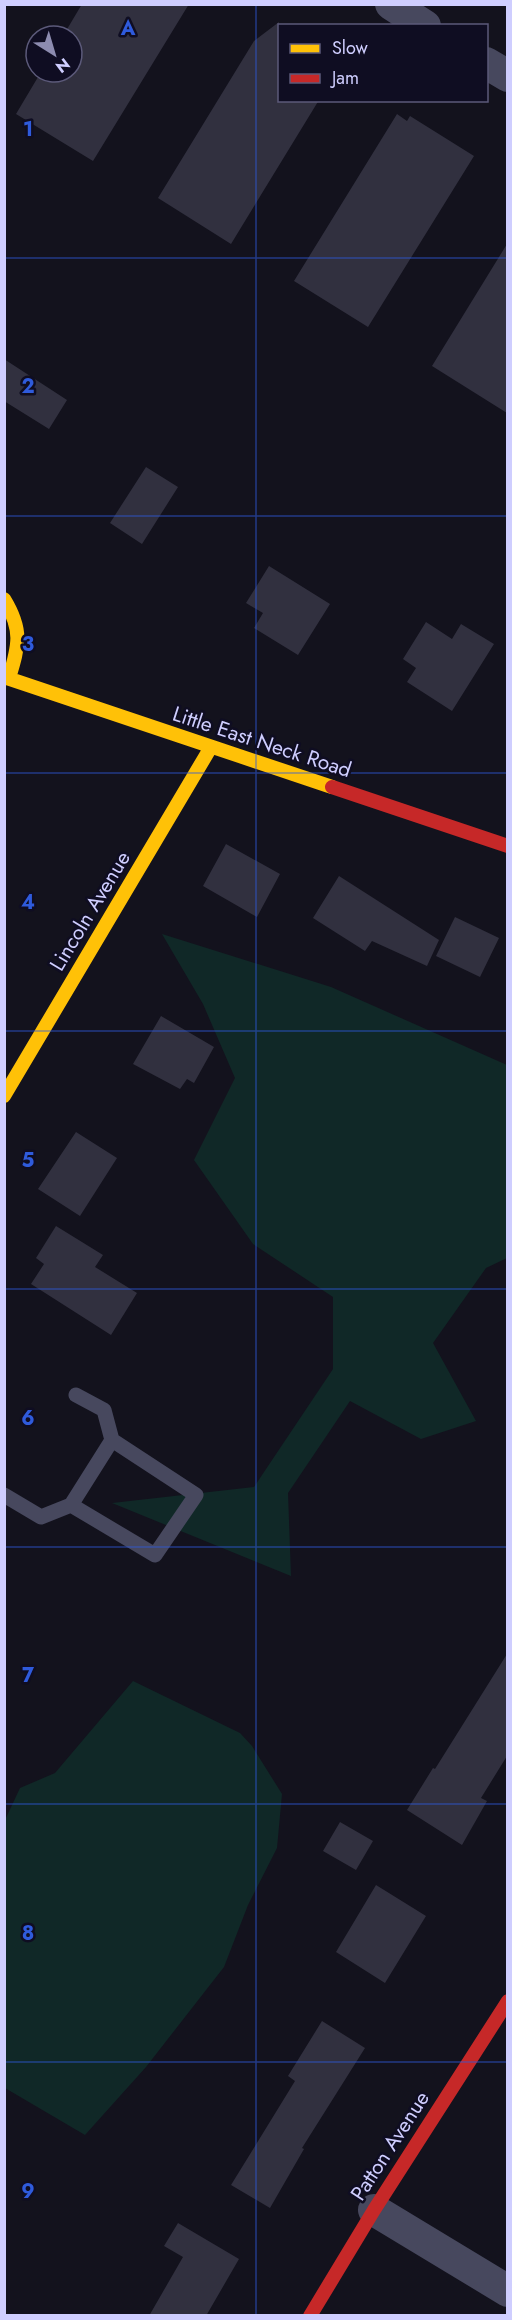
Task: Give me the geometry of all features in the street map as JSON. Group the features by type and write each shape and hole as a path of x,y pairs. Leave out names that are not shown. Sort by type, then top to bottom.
{"street":[{"path":"391,4 422,24"},
{"path":"488,64 507,76"},
{"path":"4,599 15,616 20,633 18,651 7,677"},
{"name":"Little East Neck Road","path":"7,677 507,846"},
{"name":"Lincoln Avenue","path":"4,1096 211,747"},
{"name":"Patton Avenue","path":"310,2316 374,2210 507,2001"},
{"path":"374,2210 507,2291"}],"lane":[{"path":"71,1505 155,1555 196,1496 112,1440 104,1410 76,1395"},
{"path":"4,1495 41,1517 71,1505 112,1440"}],"green space":[{"path":"162,934 331,987 507,1065 507,1258 486,1268 433,1343 476,1421 421,1439 350,1401 288,1493 291,1576 112,1503 254,1487 333,1369 333,1297 253,1244 194,1160 235,1078 203,1004"},
{"path":"133,1681 240,1733 252,1746 282,1794 277,1848 248,1905 224,1967 146,2067 85,2135 5,2088 5,1820 20,1788 55,1773"}],"building":[{"path":"82,4 189,4 93,161 16,114 34,84 84,84 84,24 70,24"},
{"path":"279,22 278,102 318,102 231,244 158,198 254,41"},
{"path":"397,114 407,121 410,116 474,156 368,327 294,281"},
{"path":"507,244 507,413 432,366"},
{"path":"4,359 67,400 49,429 4,401"},
{"path":"146,467 178,487 142,544 110,523"},
{"path":"269,566 330,604 298,655 254,628 263,613 246,603"},
{"path":"426,622 452,639 461,624 494,644 452,711 407,682 416,668 403,659"},
{"path":"226,844 280,874 257,917 203,886"},
{"path":"339,876 439,940 427,966 372,941 365,951 313,918"},
{"path":"455,917 499,938 480,977 436,956"},
{"path":"161,1016 214,1047 194,1083 187,1079 180,1089 133,1064"},
{"path":"76,1132 117,1158 80,1216 38,1189"},
{"path":"56,1226 103,1255 95,1267 137,1293 111,1335 31,1284 44,1264 36,1258"},
{"path":"507,1654 507,1756 481,1798 487,1801 462,1845 407,1810"},
{"path":"340,1822 373,1841 356,1870 323,1851"},
{"path":"376,1885 426,1916 385,1983 336,1952"},
{"path":"322,2021 365,2048 302,2148 304,2149 270,2208 231,2185 295,2081 288,2076"},
{"path":"178,2223 239,2259 206,2316 149,2316 183,2257 164,2246"}],"traffic: slow":[{"path":"4,599 17,629 17,647 9,678"},
{"path":"4,677 332,787"},
{"path":"4,1096 211,747"}],"traffic: jam":[{"path":"332,787 508,846"},
{"path":"310,2316 374,2210 508,2001"}]}
